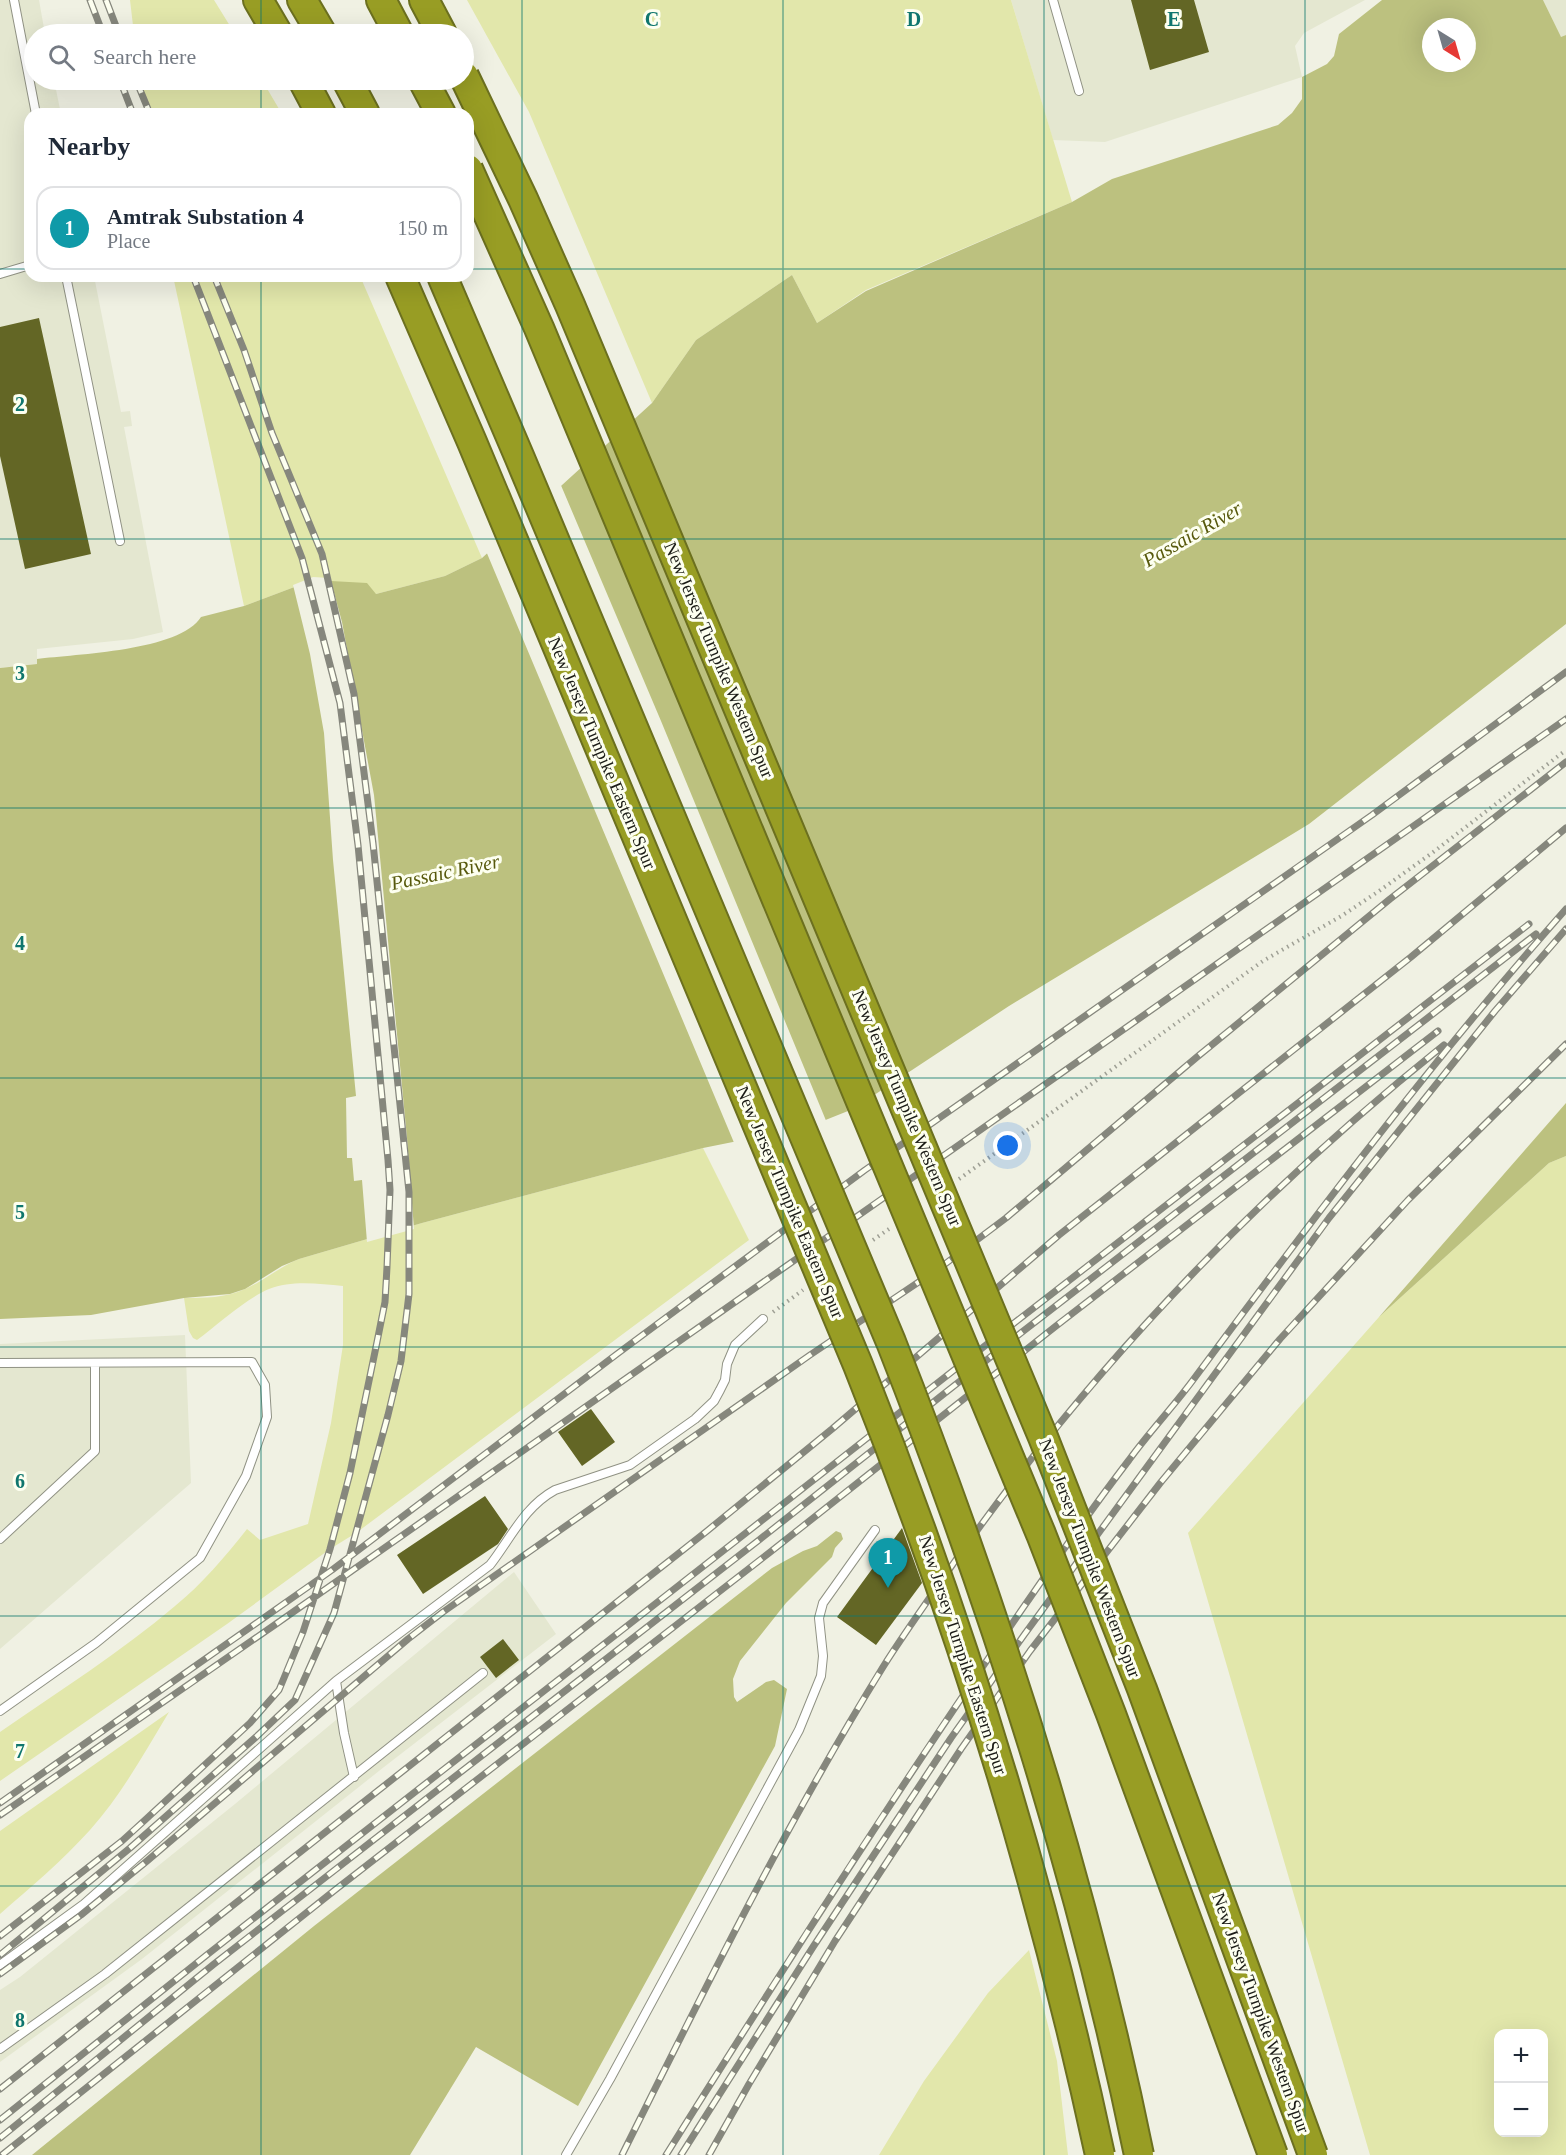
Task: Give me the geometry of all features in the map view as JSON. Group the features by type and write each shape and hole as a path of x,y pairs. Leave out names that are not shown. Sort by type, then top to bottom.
{"highway":[{"path":"258,0 272,24"},
{"path":"302,0 316,24"},
{"path":"381,0 394,24"},
{"path":"424,0 437,24"},
{"path":"308,90 318,108"},
{"path":"352,90 362,108"},
{"path":"428,90 438,108"},
{"name":"New Jersey Turnpike Western Spur","path":"471,90 566,294 1043,1437 1149,1709 1313,2155"},
{"name":"New Jersey Turnpike Western Spur","path":"474,182 552,358 1012,1463 1111,1714 1273,2155"},
{"name":"New Jersey Turnpike Eastern Spur","path":"403,282 472,442 858,1365 912,1504 973,1677 1017,1823 1061,1987 1100,2155"},
{"name":"New Jersey Turnpike Eastern Spur","path":"444,282 527,474 886,1331 940,1468 1012,1673 1059,1830 1104,1999 1139,2155"}],"lane":[{"path":"14,0 24,52"},
{"path":"1053,0 1079,91"},
{"path":"31,90 35,108"},
{"path":"0,274 24,267"},
{"path":"67,282 120,541"},
{"path":"0,1965 84,1905 336,1681 490,1565 527,1512 544,1496 555,1490 630,1466 695,1419 710,1405 720,1390 735,1345 763,1319"},
{"path":"0,1363 252,1362 265,1385 267,1417 246,1476 200,1558 96,1643 0,1711"},
{"path":"0,1539 95,1451 95,1363"},
{"path":"566,2155 610,2079 799,1730 821,1676 823,1656 819,1618 823,1603 875,1530"},
{"path":"0,2049 105,1974 483,1673"},
{"path":"336,1681 354,1777"}],"path":[{"path":"956,1181 1263,961 1343,915 1414,866 1566,750"},
{"path":"869,1243 898,1222"},
{"path":"763,1319 811,1285"}],"shaded area":[{"path":"0,0 39,0 43,24 24,24 24,90 56,90 60,108 24,108 24,282 95,282 121,412 130,411 132,426 124,427 163,632 133,639 37,649 37,664 0,668"},
{"path":"130,0 214,0 229,24 133,24"},
{"path":"467,0 1011,0 1072,202 866,290 817,323 792,275 696,340 652,403 529,112"},
{"path":"1011,0 1365,0 1304,33 1295,46 1302,77 1105,142 1053,140"},
{"path":"1543,0 1566,0 1566,35 1561,38"},
{"path":"142,90 268,90 278,108 145,108"},
{"path":"174,282 363,282 482,558 445,576 376,594 313,580 244,606"},
{"path":"703,1148 749,1240 356,1533 0,1781 0,1732 89,1671 185,1598 222,1560 247,1529 260,1540 308,1524 331,1423 343,1345 343,1286 296,1284 269,1289 242,1305 197,1340 189,1331 184,1298 207,1298 237,1292 299,1259 422,1223"},
{"path":"1566,1156 1566,2155 1370,2155 1188,1533 1379,1317 1549,1163"},
{"path":"185,1335 191,1483 0,1649 0,1344"},
{"path":"514,1572 556,1634 142,1959 0,2062 0,1990 20,1977 235,1804"},
{"path":"169,1712 102,1816 58,1863 0,1914 0,1831"},
{"path":"1029,1950 1057,2061 1068,2155 879,2155 924,2081 988,1993"}],"water":[{"name":"Passaic River","path":"1382,0 1543,0 1561,37 1566,35 1566,624 1309,824 1009,1006 853,1109 808,1127 703,1148 422,1223 299,1259 282,1266 245,1289 230,1294 184,1298 91,1315 0,1319 0,668 37,664 37,659 150,644 190,628 201,617 244,606 313,580 367,583 376,594 445,576 482,558 652,403 696,340 792,275 817,323 866,291 1072,202 1112,179 1278,125 1292,113 1302,99 1302,77 1327,64 1334,56 1339,34"},
{"path":"1566,1103 1566,1156 1549,1163 1379,1317"},
{"path":"836,1531 841,1533 843,1539 835,1548 832,1557 786,1603 740,1661 733,1679 734,1697 737,1702 766,1682 774,1680 787,1689 775,1746 578,2106 476,2047 410,2155 32,2155 314,1926 772,1568 817,1546"}],"pier":[{"path":"560,483 827,1123 809,1130 735,1145 486,551"},
{"path":"313,577 330,578 342,622 374,795 407,1138 414,1229 367,1242 362,1180 354,1181 352,1158 347,1158 346,1098 356,1096 333,860 324,733 310,654 293,585"}],"building":[{"path":"1131,0 1194,0 1209,52 1150,70"},
{"path":"39,318 91,554 25,569 0,456 0,327"},
{"path":"591,1409 615,1442 582,1466 558,1432"},
{"path":"485,1496 508,1529 498,1544 423,1594 397,1555"},
{"path":"902,1528 922,1583 876,1645 837,1617"},
{"path":"503,1639 519,1660 496,1678 480,1657"}],"railway":[{"path":"90,0 99,24"},
{"path":"106,0 115,24"},
{"path":"124,90 131,108"},
{"path":"140,90 148,108"},
{"path":"0,1936 122,1841 250,1723 279,1690 303,1632 330,1549 350,1473 385,1302 390,1190 388,1160 358,845 340,703 302,558 195,282"},
{"path":"0,1955 130,1848 295,1700 334,1613 401,1361 409,1294 409,1192 373,843 354,694 322,554 272,433 244,350 216,282"},
{"path":"0,1803 332,1570 865,1170 1372,815 1566,672"},
{"path":"0,1815 1566,719"},
{"path":"0,1974 81,1915 443,1612 810,1355 941,1267 1006,1218 1390,899 1566,762"},
{"path":"0,2089 707,1531 832,1429 1059,1235 1411,957 1566,828"},
{"path":"666,2155 893,1801 1057,1558 1137,1449 1188,1387 1376,1138 1469,1022 1566,909"},
{"path":"0,2120 208,1954 1009,1327 1529,924"},
{"path":"681,2155 813,1947 951,1738 1024,1635 1329,1218 1495,1011 1566,929"},
{"path":"0,2138 214,1964 1017,1336 1536,934"},
{"path":"2,2155 335,1890 769,1553 1056,1326 1438,1031"},
{"path":"709,2155 835,1941 961,1749 1030,1651 1161,1482 1280,1339 1408,1200 1566,1044"},
{"path":"622,2155 747,1908 847,1726 898,1643 1000,1500 1056,1428 1115,1359 1240,1226 1374,1103 1444,1045"}],"place":[{"name":"Amtrak Substation 4","path":"888,1588"}]}
